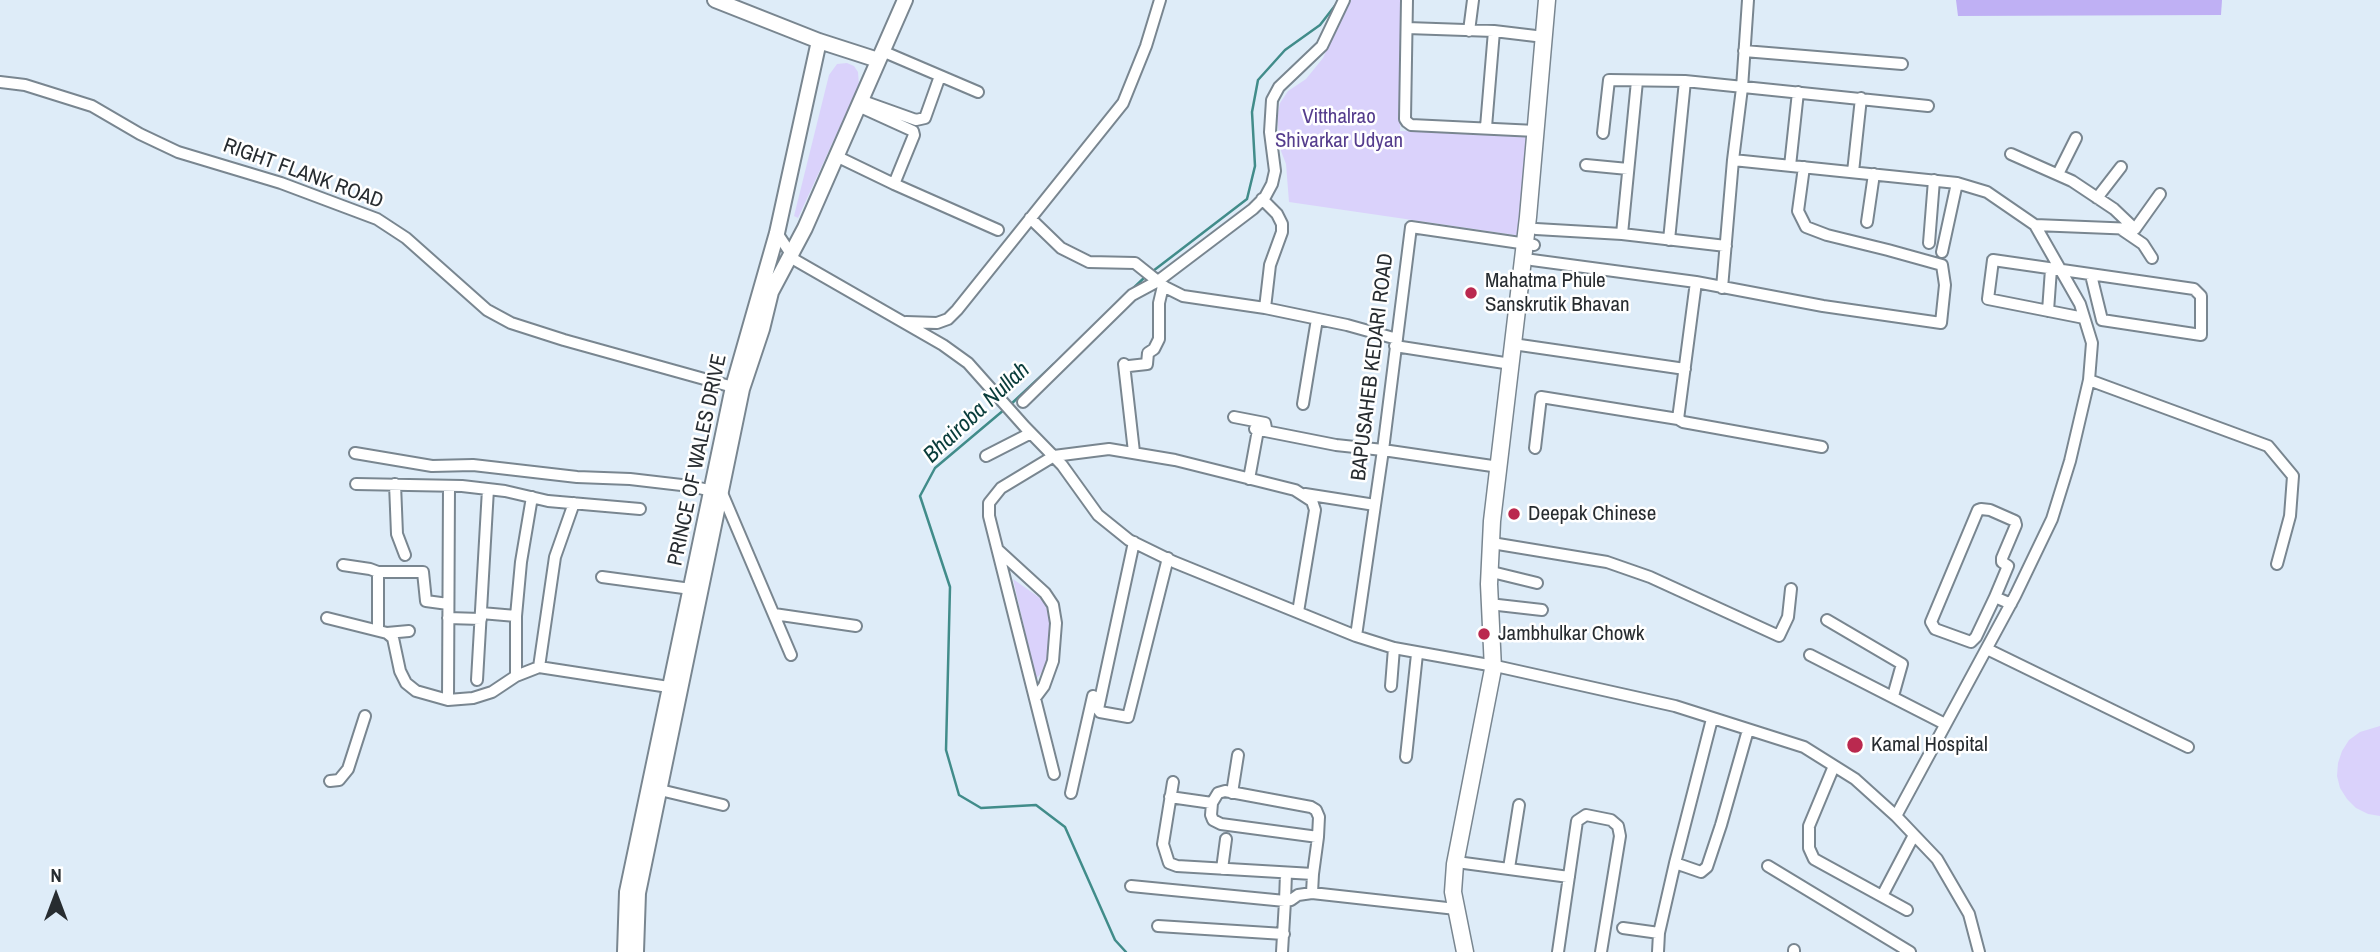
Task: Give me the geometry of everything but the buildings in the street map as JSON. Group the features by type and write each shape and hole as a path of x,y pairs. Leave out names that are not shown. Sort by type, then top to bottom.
{"main road":[{"path":"1532,244 1536,131 1547,0"},
{"path":"1471,952 1461,894 1497,666 1498,544 1517,345 1532,244 1553,0"},
{"path":"1465,952 1453,892 1455,864 1497,666 1489,571 1511,364 1517,345"}],"street":[{"path":"715,0 819,41 880,55 978,92"},
{"name":"PRINCE OF WALES DRIVE","path":"636,952 638,893 660,790 691,589 743,386 771,292 792,253 905,0"},
{"path":"904,322 937,323 948,319 1123,103 1146,46 1160,0"},
{"path":"1023,402 1132,295 1160,284 1254,209 1262,199 1272,184 1275,171 1269,132 1272,100 1279,87 1322,46 1344,0"},
{"path":"1407,0 1407,122 1411,125 1536,131"},
{"path":"1469,31 1472,0"},
{"path":"1723,288 1748,0"},
{"path":"1407,28 1494,31 1544,37"},
{"path":"1486,127 1494,31"},
{"name":"PRINCE OF WALES DRIVE","path":"625,952 627,892 676,688 717,492 733,387 777,233 819,41"},
{"path":"1744,51 1902,64"},
{"path":"859,103 916,120 925,118 940,76"},
{"path":"1603,132 1609,79 1685,81 1928,106"},
{"path":"1622,234 1637,81"},
{"path":"1669,240 1685,81"},
{"name":"RIGHT FLANK ROAD","path":"0,82 25,85 92,106 178,152 281,183 377,219 406,238 487,310 511,323 733,387"},
{"path":"1790,166 1798,92"},
{"path":"1853,172 1861,98"},
{"path":"859,103 913,131 914,135 894,184"},
{"path":"2058,174 2076,138"},
{"path":"2011,154 2058,174 2121,215 2135,229"},
{"path":"836,156 998,230"},
{"path":"1733,160 1934,180 1957,183 1987,192 2035,225 2057,270 2080,304 2092,343 2090,380 2052,519 2011,604 1896,816"},
{"path":"1586,165 1628,169"},
{"path":"1532,244 1723,288 1941,323 1945,285 1941,265 1806,227 1798,211 1804,167"},
{"path":"2097,198 2121,167"},
{"path":"1867,222 1874,174"},
{"path":"1929,243 1934,180"},
{"path":"1942,252 1957,183"},
{"path":"2135,229 2160,194"},
{"path":"1262,199 1277,214 1282,224 1270,265 1265,308"},
{"path":"1030,218 1061,248 1089,262 1135,263 1160,284 1183,296 1265,308 1317,319 1396,343 1511,364"},
{"path":"2035,225 2135,229"},
{"name":"BAPUSAHEB KEDARI ROAD","path":"1356,636 1383,450 1410,227 1532,244"},
{"path":"2121,229 2143,244 2152,258"},
{"path":"777,233 794,260 943,345 968,363 1054,456 1098,514 1131,541 1356,636 1394,648 1497,666 1675,706 1804,747 1855,779 1896,816 1937,859 1969,914 1979,952"},
{"path":"1532,244 1622,234 1726,246"},
{"path":"2084,318 1987,299 1993,260 2194,289 2201,296 2201,335 2102,320 2091,275"},
{"path":"2048,311 2057,270"},
{"path":"1678,419 1696,282"},
{"path":"1134,452 1124,366 1147,364 1148,353 1154,349 1159,339 1160,284"},
{"path":"1303,404 1317,319"},
{"path":"1517,345 1685,369"},
{"path":"2090,380 2268,446 2293,476 2290,516 2277,564"},
{"path":"1535,448 1541,397 1678,419 1822,447"},
{"path":"1234,417 1265,423 1266,428 1259,430"},
{"path":"986,456 1028,430"},
{"path":"1259,430 1336,445 1499,467"},
{"path":"1249,478 1259,430"},
{"path":"1054,774 989,516 989,503 1001,488 1054,456 1109,449 1134,452 1249,478 1305,494 1375,505"},
{"path":"355,453 432,466 473,464 577,477 630,479 717,492 791,655"},
{"path":"356,484 488,489 574,503 640,509"},
{"path":"395,484 397,534 405,555"},
{"path":"448,700 449,486"},
{"path":"477,680 488,489"},
{"path":"1298,612 1315,510 1312,501 1305,494"},
{"path":"516,676 516,617 521,562 532,497"},
{"path":"539,667 555,557 574,503"},
{"path":"1981,509 2015,521 2017,525 2002,558 2002,562 2008,566 1995,597 1971,642 1935,628 1931,622 1978,510 1981,509"},
{"path":"1131,541 1098,709 1100,712 1128,717 1168,558"},
{"path":"1072,793 1131,541"},
{"path":"1498,544 1607,562 1650,577 1779,636 1788,617 1791,589"},
{"path":"998,549 1045,593 1053,605 1056,623 1053,662 1044,686 1035,698"},
{"path":"343,565 378,572 423,572 426,601 448,604"},
{"path":"378,572 382,631"},
{"path":"1496,573 1537,583"},
{"path":"602,577 691,589"},
{"path":"1995,597 2011,604"},
{"path":"1497,605 1542,610"},
{"path":"774,614 856,626"},
{"path":"448,618 516,617"},
{"path":"327,618 382,631 409,631"},
{"path":"1827,620 1902,664 1893,696"},
{"path":"382,631 393,638 400,671 406,683 416,691 448,700 473,698 492,692 516,676 539,667 676,688"},
{"path":"1391,686 1394,648"},
{"path":"1987,649 2188,747"},
{"path":"1406,757 1417,654"},
{"path":"1811,654 1945,724"},
{"path":"330,781 339,780 348,769 365,716"},
{"path":"1658,952 1659,933 1675,863 1712,719"},
{"path":"1675,863 1701,872 1707,867 1748,730"},
{"path":"1232,793 1238,755"},
{"path":"1834,766 1809,826 1809,848 1814,859 1907,910"},
{"path":"1172,782 1163,844 1169,863 1177,866 1313,874"},
{"path":"660,790 723,804"},
{"path":"1312,893 1318,837 1319,817 1316,810 1232,793 1218,793 1212,803 1213,820 1221,824 1318,837"},
{"path":"1170,797 1212,803"},
{"path":"1509,868 1518,805"},
{"path":"1558,952 1577,821 1586,815 1611,820 1618,826 1620,836 1601,952"},
{"path":"1882,896 1914,835"},
{"path":"1222,869 1226,839"},
{"path":"1464,863 1569,877"},
{"path":"1768,866 1910,952"},
{"path":"1282,952 1288,901 1286,873"},
{"path":"1131,886 1288,901 1298,895 1312,893 1456,909"},
{"path":"1158,926 1284,934"},
{"path":"1623,929 1659,933"}],"green space":[{"name":"Vitthalrao Shivarkar Udyan","path":"1350,0 1404,0 1400,131 1528,136 1522,236 1289,202 1286,164 1281,151 1277,118 1280,103 1288,91 1306,79 1323,58"},
{"path":"847,63 854,66 858,72 859,85 798,218 794,216 829,75 837,64"},
{"path":"1013,579 1054,608 1046,667 1036,679"},
{"path":"2380,726 2380,816 2356,808 2340,788 2337,776 2342,751 2349,740 2360,732"}],"shaded area":[{"path":"1956,0 2222,0 2221,15 1958,16"}],"waterway":[{"name":"Bhairoba Nullah","path":"1153,271 1247,199 1255,166 1252,112 1258,80 1285,50 1320,25 1337,3"},
{"name":"Bhairoba Nullah","path":"1109,311 1145,277"},
{"name":"Bhairoba Nullah","path":"1010,405 1054,364"},
{"name":"Bhairoba Nullah","path":"1005,409 935,468 920,496 950,587 946,750 959,795 981,808 1036,805 1065,827 1115,940 1126,952"}],"place":[{"name":"Mahatma Phule Sanskrutik Bhavan","path":"1471,293"},
{"name":"Deepak Chinese","path":"1514,514"},
{"name":"Jambhulkar Chowk","path":"1484,634"},
{"name":"Kamal Hospital","path":"1855,745"}]}
